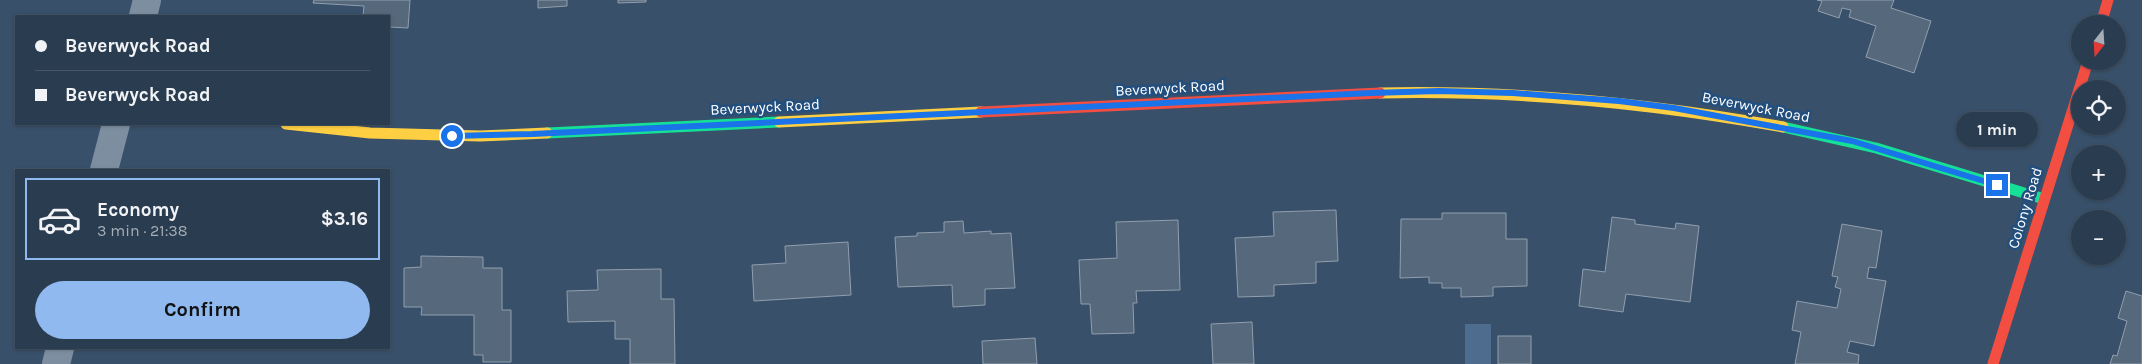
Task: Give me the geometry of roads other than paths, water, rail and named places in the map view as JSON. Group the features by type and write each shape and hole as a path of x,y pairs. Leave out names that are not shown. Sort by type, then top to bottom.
{"street":[{"path":"143,15 147,0"},
{"path":"2103,15 2108,0"},
{"name":"Colony Road","path":"1993,364 2085,70"},
{"name":"Beverwyck Road","path":"295,125 370,133 480,136 1370,93 1439,91 1513,93 1658,105 1816,134 1885,150 2044,200"},
{"path":"104,169 116,125"},
{"path":"56,364 60,349"}],"water":[{"path":"1465,324 1491,324 1491,364 1465,364"}]}
